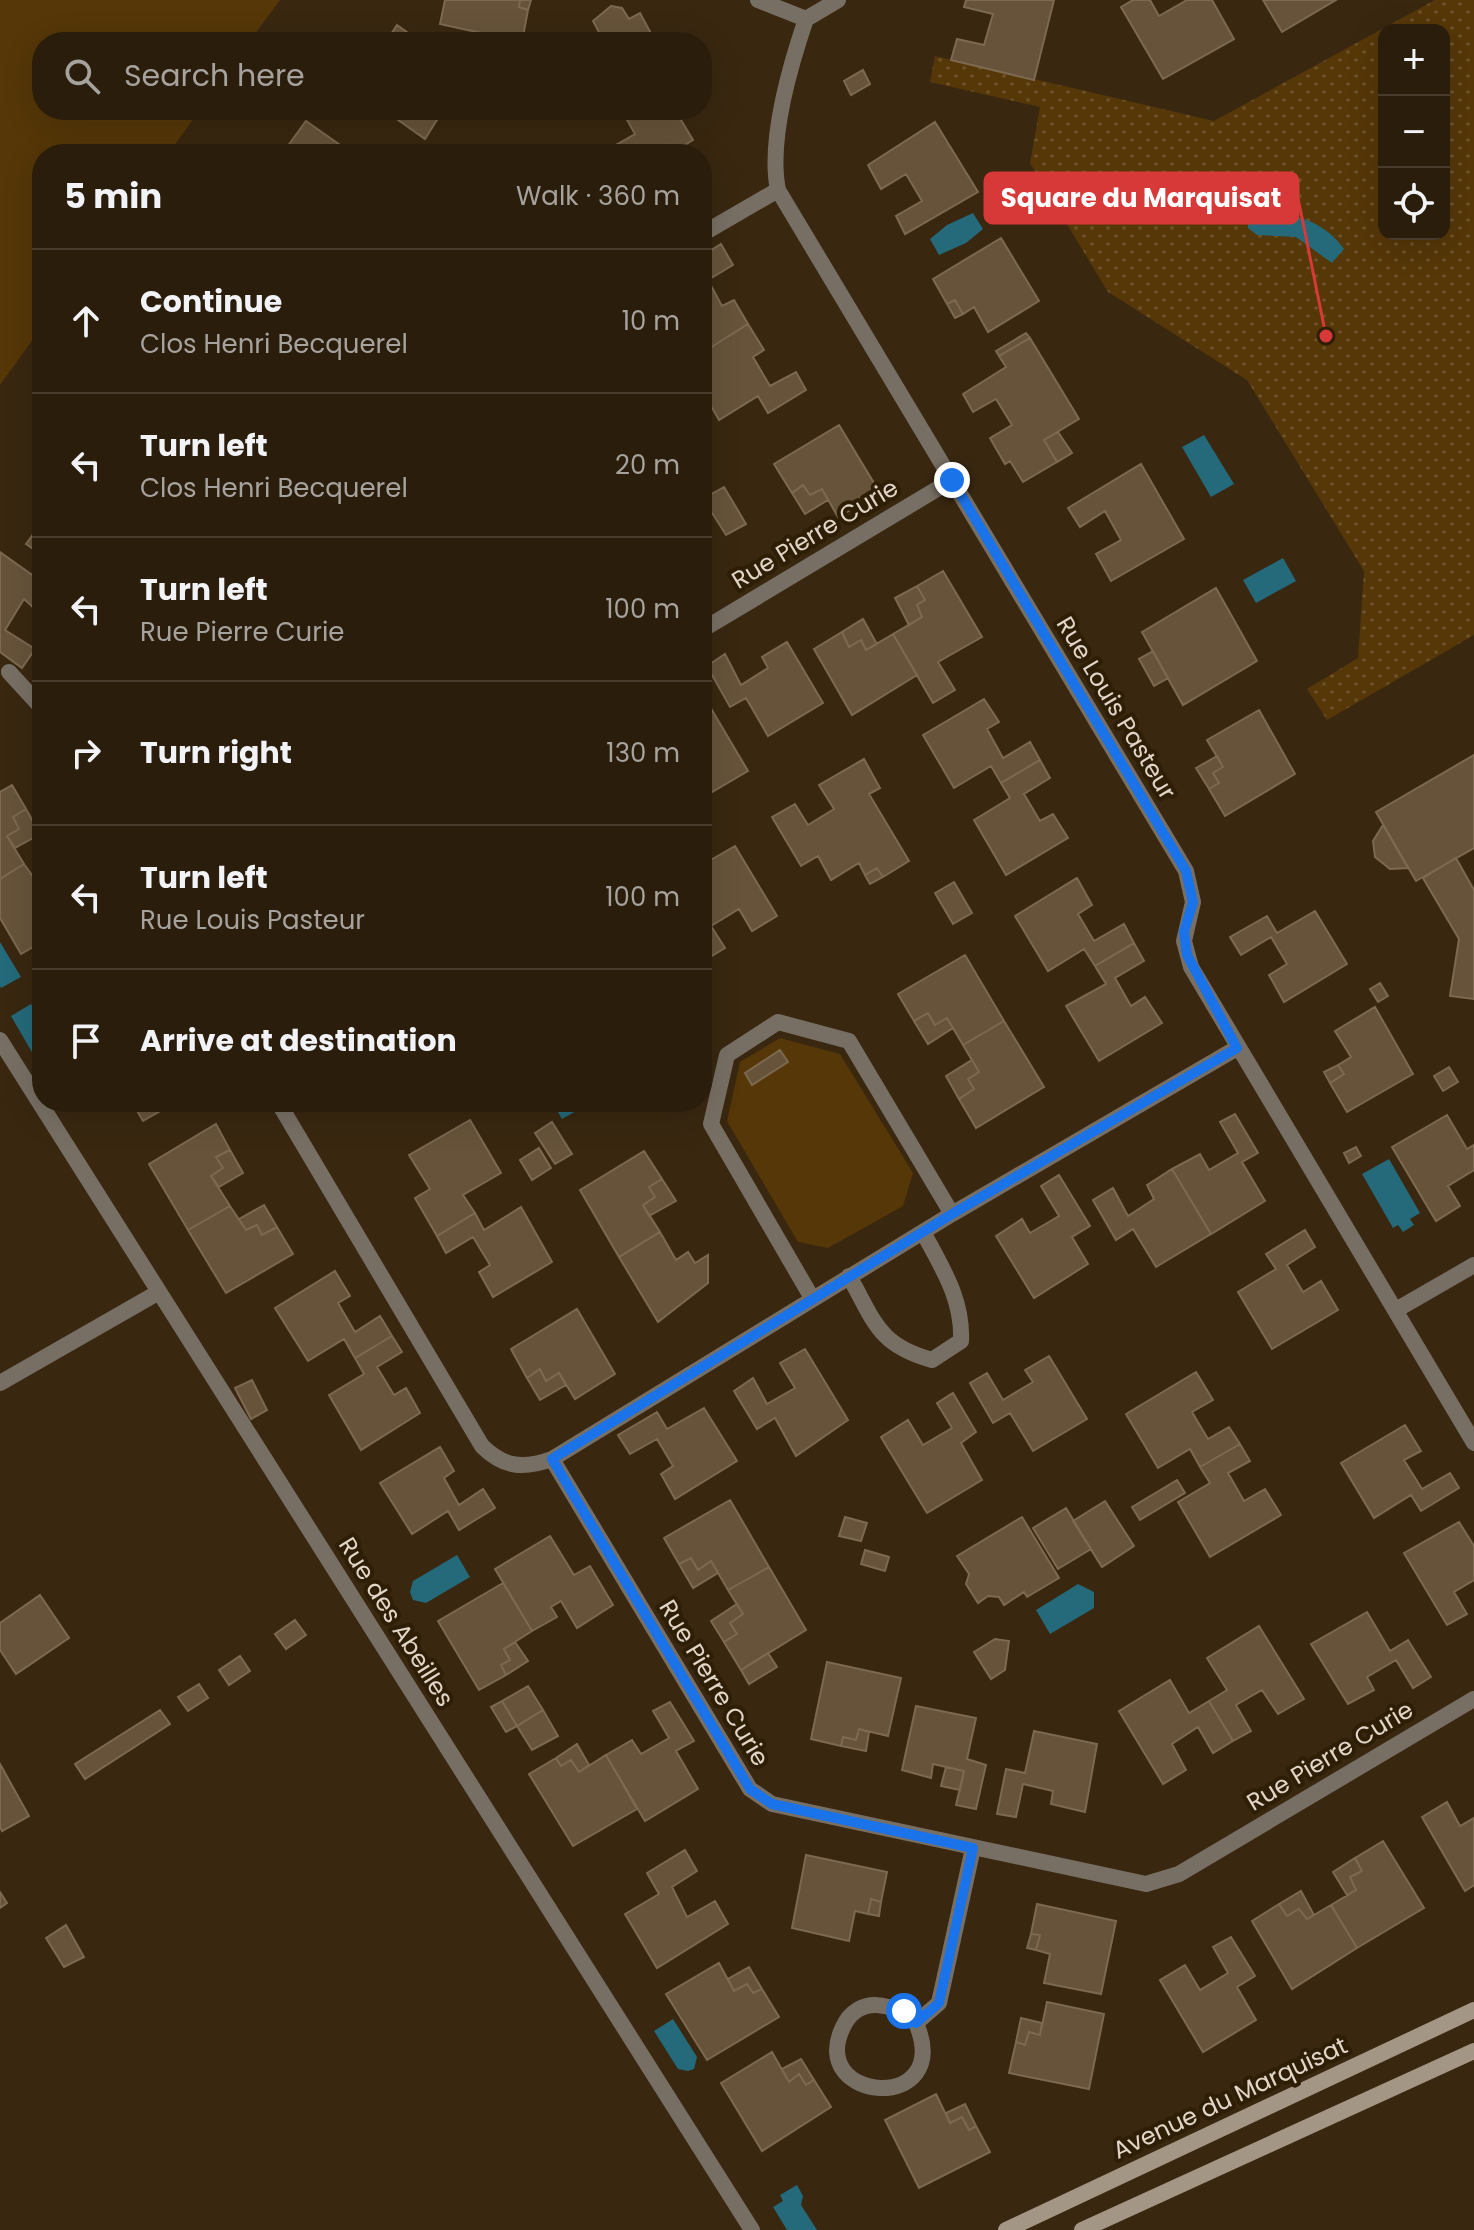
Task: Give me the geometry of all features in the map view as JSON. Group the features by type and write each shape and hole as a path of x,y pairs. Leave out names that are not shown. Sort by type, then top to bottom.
{"main road":[{"name":"Avenue du Marquisat","path":"1006,2230 1474,2010"},
{"path":"1082,2230 1474,2051"}],"street":[{"path":"758,0 806,19 838,0"},
{"name":"Rue Louis Pasteur","path":"806,19 778,139 774,171 778,190 1186,871 1193,902 1184,932 1187,955 1237,1048 1474,1443"},
{"path":"712,228 778,190"},
{"name":"Rue Pierre Curie","path":"712,624 952,480"},
{"path":"9,672 32,697"},
{"path":"812,1298 711,1124 727,1055 778,1022 849,1041 952,1214"},
{"name":"Rue des Abeilles","path":"0,1040 32,1091"},
{"path":"284,1112 482,1446 496,1460 511,1466 532,1466 552,1459 952,1214 1237,1048"},
{"name":"Rue des Abeilles","path":"45,1112 752,2230"},
{"path":"849,1276 886,1341 908,1354 932,1360 961,1341 962,1318 954,1291 923,1232"},
{"path":"1396,1310 1474,1265"},
{"path":"0,1383 159,1292"},
{"name":"Rue Pierre Curie","path":"552,1459 750,1789 772,1804 1146,1884 1179,1874 1474,1699"},
{"path":"916,2023 939,2003 973,1848"},
{"path":"871,2005 888,2005 904,2011 916,2023 922,2038 923,2055 917,2071 905,2083 889,2089 872,2090 857,2083 845,2071 838,2057 838,2040 844,2024 855,2012 871,2005"}],"shaded area":[{"path":"0,0 280,0 256,32 32,32 32,120 193,120 175,144 32,144 32,341 0,385"},
{"path":"1435,0 1474,0 1474,635 1327,720 1307,689 1358,658 1364,571 1247,380 1108,292 1030,163 1040,107 930,82 935,56 1214,121 1378,31 1378,240 1450,240 1450,24 1391,24"},
{"path":"780,1038 840,1054 913,1173 903,1206 828,1248 798,1242 727,1121 740,1062"}],"water":[{"path":"1261,212 1307,220 1328,232 1344,249 1332,263 1296,237 1257,235 1248,228 1248,221"},
{"path":"973,213 983,229 966,243 939,255 930,239 947,225"},
{"path":"1204,435 1234,484 1211,497 1182,447"},
{"path":"1283,558 1296,581 1256,603 1243,580"},
{"path":"0,942 21,977 1,988 0,986"},
{"path":"31,1004 32,1052 11,1016"},
{"path":"558,1112 574,1112 562,1119"},
{"path":"1389,1159 1420,1213 1410,1219 1414,1225 1403,1232 1398,1225 1393,1228 1362,1174"},
{"path":"457,1555 470,1577 426,1603 413,1600 410,1592 413,1581"},
{"path":"1078,1584 1094,1592 1094,1608 1050,1634 1036,1610"},
{"path":"673,2019 697,2057 694,2069 678,2069 654,2031"},
{"path":"797,2185 803,2196 801,2205 817,2230 787,2230 773,2207 783,2201 780,2195"}],"building":[{"path":"445,0 520,0 519,7 528,10 524,32 476,32 440,24"},
{"path":"520,0 531,0 528,10 519,7"},
{"path":"966,0 1054,0 1034,80 951,60 957,39 984,45 993,14 964,7"},
{"path":"1133,0 1150,0 1159,16 1187,0 1212,0 1234,39 1163,79 1121,7"},
{"path":"1263,0 1336,0 1282,32"},
{"path":"611,6 622,8 629,19 640,13 650,32 599,32 593,21"},
{"path":"397,25 407,32 392,32"},
{"path":"863,70 870,84 851,95 844,81"},
{"path":"398,120 437,120 425,139"},
{"path":"627,120 681,120 693,140 686,144 618,144 635,134"},
{"path":"306,121 339,144 289,144"},
{"path":"935,122 978,192 905,234 896,216 922,201 906,174 881,189 868,165"},
{"path":"1001,238 1039,301 988,332 974,307 963,314 955,300 947,304 933,279"},
{"path":"721,244 733,265 712,278 712,250"},
{"path":"712,287 722,306 734,300 748,324 712,347"},
{"path":"955,300 963,314 955,318 947,304"},
{"path":"748,324 764,350 753,357 770,386 796,372 806,390 768,413 758,396 719,420 712,408 712,347"},
{"path":"1026,333 1030,338 999,356 996,351"},
{"path":"1030,338 1079,419 1044,440 1057,462 1023,482 1010,461 1005,464 990,438 1012,425 996,399 973,412 963,394 1006,367 999,356"},
{"path":"839,425 880,493 838,517 822,489 810,495 803,485 792,493 774,464"},
{"path":"1058,432 1072,453 1057,462 1044,440"},
{"path":"1141,464 1184,539 1111,581 1096,554 1121,540 1105,511 1080,527 1068,508"},
{"path":"803,485 810,495 822,489 828,500 805,514 792,493"},
{"path":"724,487 746,524 726,535 712,513 712,494"},
{"path":"0,552 32,575 32,606 24,599 5,630 32,647 32,653 22,668 0,652"},
{"path":"943,571 982,637 938,662 955,690 933,703 893,634 922,617 917,605 925,600 917,586"},
{"path":"917,586 925,600 917,605 922,617 909,625 895,598"},
{"path":"1216,588 1257,661 1183,705 1142,632"},
{"path":"863,619 877,644 866,650 861,640 849,647 842,632"},
{"path":"842,632 849,647 861,640 866,650 893,634 917,675 852,715 814,649"},
{"path":"787,642 823,703 768,736 746,698 730,707 712,675 712,663 725,654 741,685 768,668 762,657"},
{"path":"1153,651 1168,678 1154,686 1139,659"},
{"path":"984,699 999,722 987,729 1003,758 1030,742 1040,760 1001,783 991,766 954,788 923,735"},
{"path":"712,710 748,771 712,792"},
{"path":"1259,710 1295,774 1225,816 1209,789 1219,783 1213,773 1223,767 1207,740"},
{"path":"1474,755 1474,848 1416,881 1376,812"},
{"path":"1217,756 1223,767 1213,773 1219,783 1209,789 1196,768"},
{"path":"864,759 880,788 869,794 909,861 883,877 877,868 865,875 859,863 831,880 818,856 801,866 772,817 795,804 808,825 834,809 819,785"},
{"path":"1040,760 1050,778 1024,794 1040,821 1053,814 1068,838 1006,875 974,820 1010,798 1001,783"},
{"path":"12,785 26,809 13,817 19,829 7,836 24,864 0,879 0,792"},
{"path":"26,809 32,820 32,838 15,848 7,836 19,829 13,817"},
{"path":"1383,825 1408,868 1390,869 1375,857 1373,841"},
{"path":"735,846 777,916 752,931 739,909 712,925 712,859"},
{"path":"1456,858 1474,890 1474,999 1450,996 1459,939 1423,878"},
{"path":"24,864 32,875 32,948 21,954 0,918 0,879"},
{"path":"877,868 883,877 870,884 865,875"},
{"path":"1077,878 1092,905 1078,914 1094,941 1124,924 1134,943 1095,966 1084,949 1048,971 1015,916"},
{"path":"954,882 972,913 953,924 935,893"},
{"path":"1315,911 1347,964 1284,1002 1269,975 1287,964 1271,937 1241,955 1230,937 1267,916 1277,933"},
{"path":"712,928 725,948 712,956"},
{"path":"1134,943 1144,961 1115,978 1131,1006 1145,997 1162,1023 1099,1061 1066,1006 1106,984 1095,966"},
{"path":"965,955 1004,1021 963,1045 947,1018 935,1025 928,1013 914,1021 898,994"},
{"path":"1380,983 1388,996 1378,1002 1370,989"},
{"path":"1375,1007 1413,1074 1347,1112 1330,1083 1344,1074 1338,1065 1351,1057 1335,1031"},
{"path":"928,1013 935,1025 947,1018 953,1028 928,1044 914,1021"},
{"path":"1004,1021 1044,1087 976,1128 959,1099 974,1089 968,1079 979,1072 963,1045"},
{"path":"780,1050 788,1062 752,1085 745,1073"},
{"path":"972,1060 979,1072 968,1079 974,1089 959,1099 946,1076"},
{"path":"1338,1065 1344,1074 1330,1083 1324,1072"},
{"path":"1449,1067 1458,1082 1443,1091 1434,1076"},
{"path":"138,1112 159,1112 143,1121"},
{"path":"1235,1114 1258,1153 1242,1162 1265,1201 1211,1234 1172,1169 1200,1154 1209,1170 1238,1153 1220,1122"},
{"path":"1447,1115 1467,1149 1474,1145 1474,1170 1448,1186 1460,1206 1436,1221 1392,1147"},
{"path":"470,1120 501,1173 463,1195 475,1213 437,1236 415,1198 430,1189 409,1155"},
{"path":"552,1122 572,1154 555,1164 535,1133"},
{"path":"216,1124 230,1150 216,1157 223,1168 211,1176 230,1206 188,1230 149,1164"},
{"path":"1356,1147 1361,1156 1349,1163 1344,1153"},
{"path":"539,1148 551,1168 532,1180 520,1160"},
{"path":"230,1150 243,1173 219,1187 211,1176 223,1168 216,1157"},
{"path":"644,1151 662,1179 649,1187 655,1197 643,1205 660,1232 619,1257 580,1190"},
{"path":"1172,1169 1211,1234 1156,1267 1133,1229 1116,1240 1093,1200 1113,1188 1128,1216 1154,1199 1147,1185"},
{"path":"1059,1175 1090,1226 1072,1237 1088,1264 1034,1298 996,1236 1022,1219 1030,1233 1059,1216 1041,1186"},
{"path":"662,1179 676,1201 649,1216 643,1205 655,1197 649,1187"},
{"path":"264,1205 277,1227 262,1235 257,1225 246,1230 239,1219"},
{"path":"230,1206 246,1230 257,1225 262,1235 277,1227 293,1254 226,1293 188,1230"},
{"path":"521,1207 552,1262 493,1297 479,1272 490,1265 473,1237 446,1253 437,1236 475,1213 484,1230"},
{"path":"1305,1230 1315,1247 1287,1265 1303,1292 1321,1281 1338,1310 1272,1349 1238,1292 1276,1269 1266,1254"},
{"path":"660,1232 676,1260 688,1252 695,1263 708,1255 708,1283 658,1322 619,1257"},
{"path":"335,1271 350,1296 338,1303 355,1332 380,1316 392,1336 355,1358 344,1339 308,1361 275,1308"},
{"path":"577,1309 615,1374 575,1399 559,1373 546,1381 540,1369 527,1378 511,1349"},
{"path":"392,1336 402,1352 377,1367 394,1395 406,1388 420,1413 361,1450 329,1395 364,1374 355,1358"},
{"path":"805,1349 848,1420 796,1456 775,1418 757,1429 734,1391 753,1378 767,1404 795,1388 780,1363"},
{"path":"1049,1356 1087,1419 1033,1451 1010,1413 993,1423 970,1383 987,1373 1003,1400 1033,1382 1025,1370"},
{"path":"540,1369 546,1381 559,1373 566,1385 540,1400 527,1378"},
{"path":"1196,1372 1213,1400 1192,1412 1208,1439 1229,1427 1240,1444 1200,1467 1190,1449 1158,1468 1126,1414"},
{"path":"252,1380 267,1410 251,1419 235,1388"},
{"path":"953,1393 976,1432 961,1443 982,1480 927,1513 881,1437 908,1420 923,1445 952,1428 937,1403"},
{"path":"704,1408 737,1461 675,1499 661,1474 673,1466 657,1439 630,1454 618,1435 657,1412 667,1429"},
{"path":"1405,1425 1421,1451 1404,1460 1422,1489 1450,1473 1459,1488 1421,1511 1411,1495 1374,1518 1341,1463"},
{"path":"1240,1444 1250,1461 1228,1473 1244,1501 1265,1489 1281,1515 1210,1557 1178,1502 1210,1483 1200,1467"},
{"path":"440,1447 454,1471 444,1478 459,1505 483,1489 495,1508 459,1530 448,1511 412,1534 380,1483"},
{"path":"1177,1480 1185,1493 1140,1520 1132,1507"},
{"path":"730,1500 769,1567 728,1590 711,1561 698,1570 691,1558 679,1564 664,1538"},
{"path":"1105,1501 1134,1546 1102,1567 1073,1521"},
{"path":"1066,1508 1091,1549 1058,1569 1033,1528"},
{"path":"845,1517 867,1523 861,1541 839,1536"},
{"path":"1022,1517 1059,1578 1027,1597 1024,1592 1004,1605 999,1597 988,1596 978,1603 966,1584 969,1574 957,1556"},
{"path":"1459,1522 1474,1546 1474,1580 1454,1592 1467,1614 1447,1625 1404,1553"},
{"path":"550,1536 574,1575 590,1566 613,1605 577,1628 561,1601 551,1607 557,1617 532,1631 495,1569"},
{"path":"865,1550 889,1557 885,1571 861,1564"},
{"path":"691,1558 698,1570 711,1561 718,1573 693,1588 679,1564"},
{"path":"769,1567 806,1630 741,1670 724,1642 737,1634 730,1623 743,1614 728,1590"},
{"path":"503,1583 532,1631 504,1649 510,1660 501,1665 506,1675 479,1690 438,1621"},
{"path":"40,1595 69,1638 16,1674 0,1650 0,1623"},
{"path":"737,1604 743,1614 730,1623 737,1634 724,1642 711,1621"},
{"path":"1367,1612 1390,1651 1408,1640 1431,1677 1413,1688 1396,1660 1367,1677 1374,1690 1348,1704 1311,1644"},
{"path":"295,1620 306,1635 286,1649 275,1634"},
{"path":"1259,1626 1304,1699 1278,1714 1262,1690 1236,1705 1251,1731 1233,1741 1209,1701 1227,1690 1207,1658"},
{"path":"995,1639 1009,1641 1005,1670 991,1679 974,1652"},
{"path":"515,1642 528,1661 506,1675 501,1665 510,1660 504,1649"},
{"path":"768,1653 777,1667 749,1684 741,1670"},
{"path":"240,1656 250,1671 229,1685 219,1670"},
{"path":"827,1662 901,1678 888,1736 859,1729 856,1740 843,1737 841,1746 811,1739"},
{"path":"1170,1680 1189,1713 1209,1701 1233,1741 1213,1753 1198,1727 1172,1744 1186,1770 1163,1784 1119,1711"},
{"path":"199,1684 208,1698 188,1711 178,1697"},
{"path":"528,1686 543,1710 517,1726 502,1701"},
{"path":"502,1701 517,1726 506,1732 491,1707"},
{"path":"670,1702 694,1741 676,1751 698,1789 645,1821 606,1755 632,1740 641,1754 669,1738 653,1711"},
{"path":"916,1706 976,1718 967,1759 986,1765 976,1809 956,1805 964,1771 933,1764 931,1778 902,1770"},
{"path":"160,1710 170,1724 85,1779 75,1764"},
{"path":"543,1710 558,1736 532,1750 517,1726"},
{"path":"859,1729 869,1732 866,1751 841,1746 843,1737 856,1740"},
{"path":"1034,1731 1097,1744 1085,1812 1051,1804 1053,1791 1023,1784 1016,1817 997,1814 1006,1769 1025,1773"},
{"path":"577,1744 589,1765 579,1772 571,1760 561,1766 556,1758"},
{"path":"606,1755 637,1809 573,1846 529,1774 556,1758 561,1766 571,1760 579,1772"},
{"path":"0,1764 29,1816 2,1831 0,1827"},
{"path":"946,1767 964,1771 960,1790 941,1786"},
{"path":"1447,1802 1460,1826 1474,1818 1474,1885 1465,1891 1422,1817"},
{"path":"1383,1841 1424,1908 1357,1948 1331,1905 1356,1890 1350,1877 1362,1871 1355,1858"},
{"path":"685,1850 697,1871 672,1887 687,1917 715,1901 728,1924 657,1968 625,1914 659,1894 647,1873"},
{"path":"806,1855 887,1872 881,1902 871,1899 868,1914 855,1911 849,1941 792,1928"},
{"path":"1355,1858 1362,1871 1350,1877 1356,1890 1347,1895 1333,1872"},
{"path":"1301,1891 1314,1915 1307,1919 1299,1909 1287,1916 1279,1904"},
{"path":"0,1892 7,1903 0,1908"},
{"path":"871,1899 881,1902 879,1916 868,1914"},
{"path":"1037,1904 1116,1921 1101,1994 1044,1983 1050,1954 1036,1950 1040,1935 1031,1934"},
{"path":"1279,1904 1287,1916 1299,1909 1307,1919 1331,1905 1357,1948 1292,1989 1252,1921"},
{"path":"66,1925 84,1957 64,1967 46,1938"},
{"path":"1031,1934 1040,1935 1036,1950 1027,1948"},
{"path":"1231,1937 1255,1976 1237,1987 1256,2020 1203,2052 1160,1980 1185,1965 1200,1990 1228,1973 1213,1947"},
{"path":"719,1963 734,1991 747,1984 753,1993 762,1989 779,2017 707,2060 666,1994"},
{"path":"749,1967 762,1989 753,1993 747,1984 734,1991 728,1979"},
{"path":"1047,2002 1104,2014 1089,2089 1009,2073 1016,2042 1025,2045 1029,2032 1040,2035"},
{"path":"1021,2018 1042,2023 1040,2035 1029,2032 1025,2045 1016,2042"},
{"path":"772,2052 789,2082 799,2074 806,2085 814,2080 831,2107 762,2151 721,2083"},
{"path":"801,2059 814,2080 806,2085 799,2074 789,2082 782,2069"},
{"path":"936,2094 950,2123 962,2117 969,2130 976,2126 990,2152 919,2188 885,2120"},
{"path":"965,2104 976,2126 969,2130 962,2117 950,2123 946,2113"}],"place":[{"name":"Square du Marquisat","path":"1326,336"}],"route":[{"path":"904,2011 916,2023 939,2003 973,1848 772,1804 750,1789 552,1459 812,1298 1237,1048 1187,955 1184,932 1193,902 1186,871 952,480"}]}
